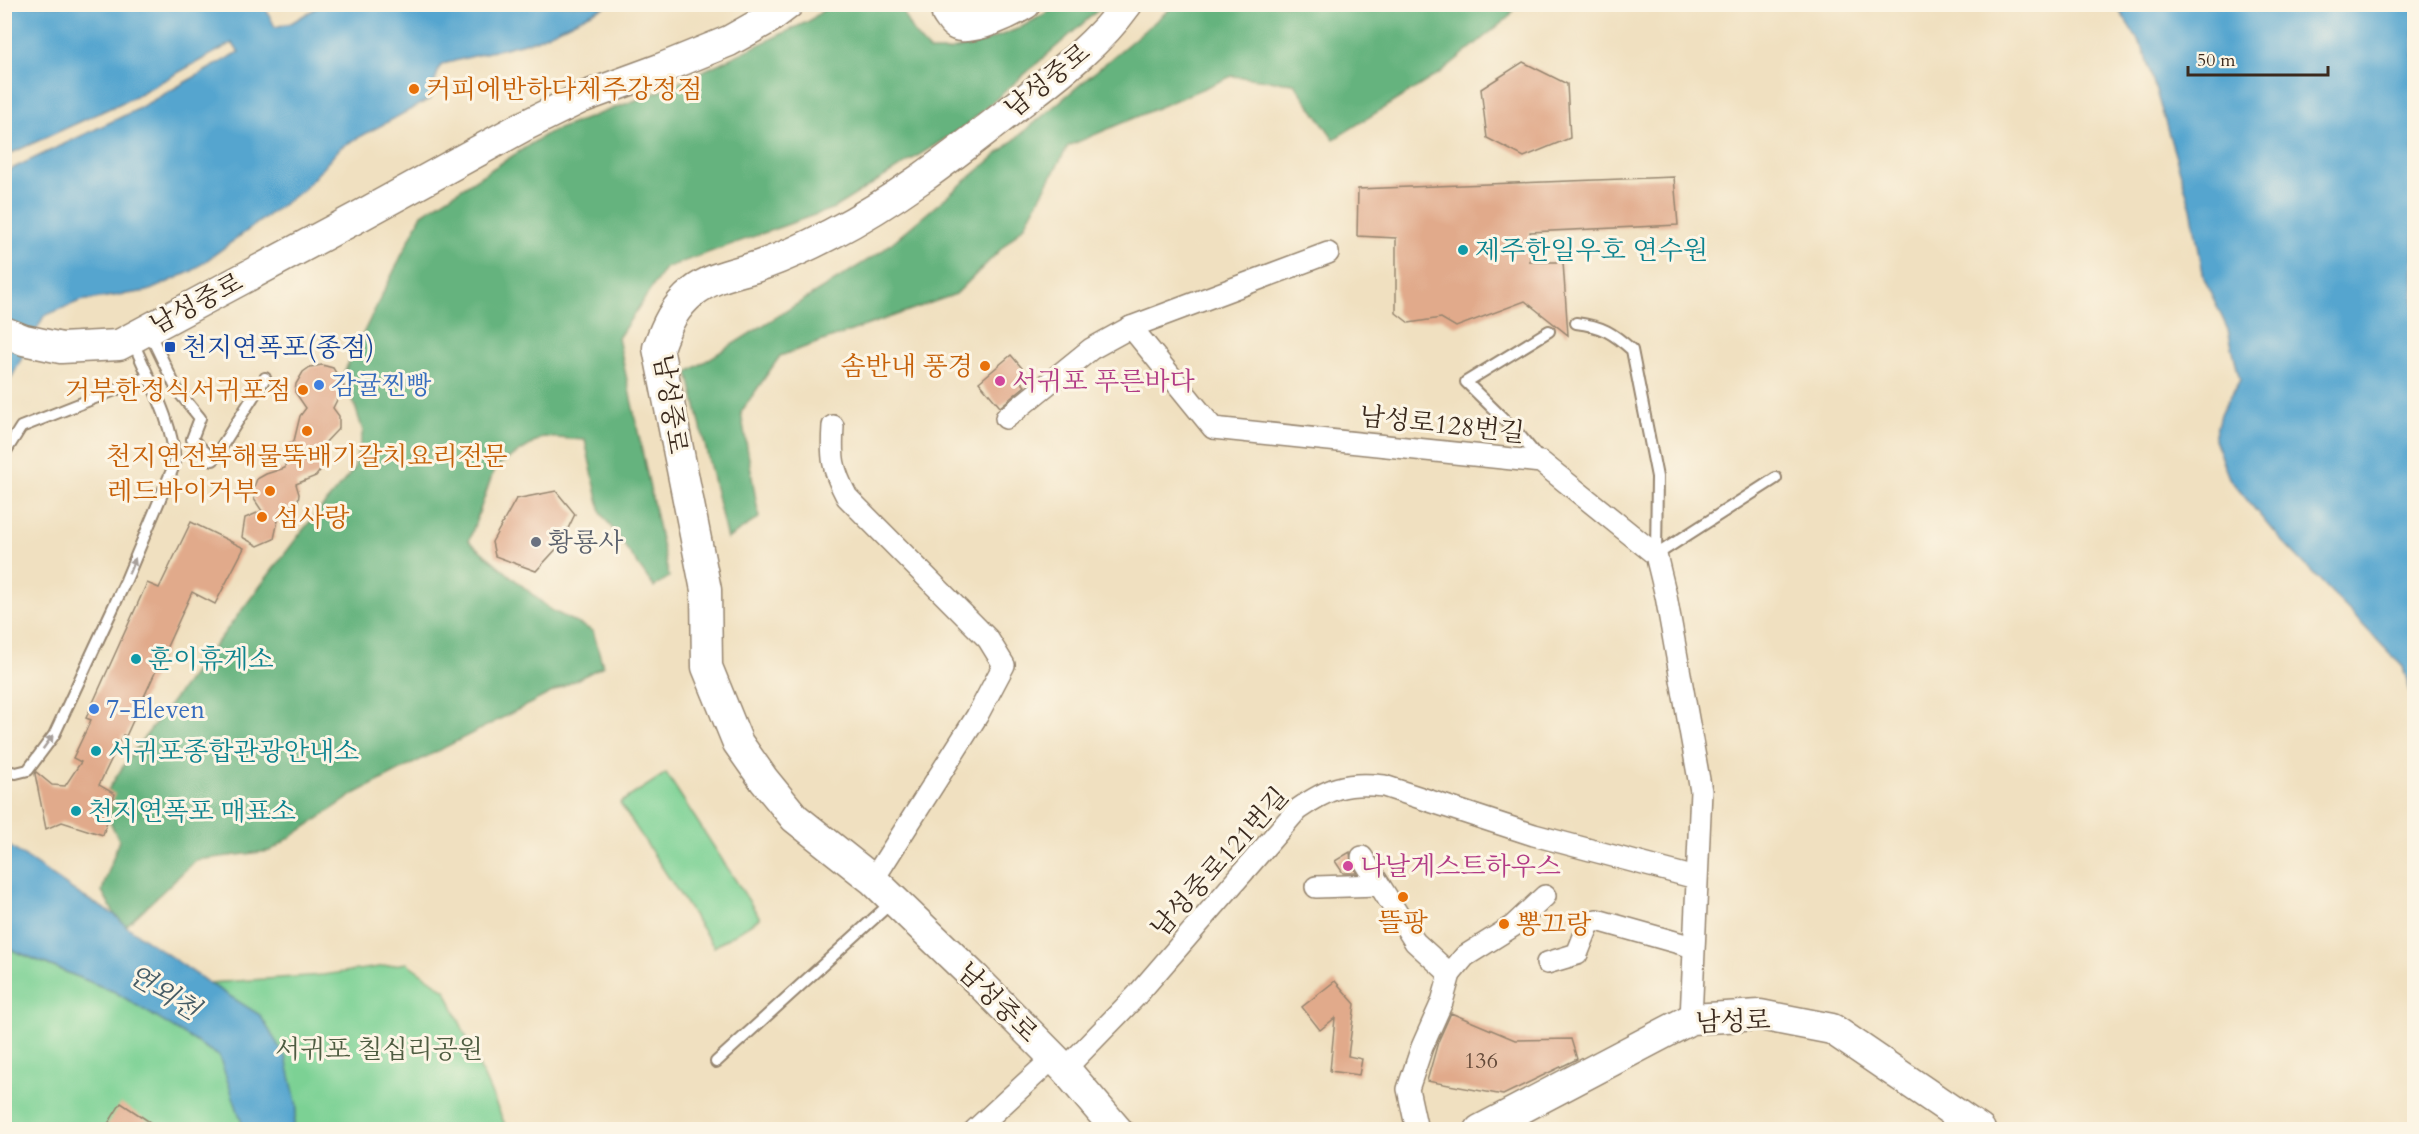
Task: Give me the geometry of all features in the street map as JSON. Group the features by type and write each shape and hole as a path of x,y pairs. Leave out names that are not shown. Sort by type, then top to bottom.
{"street":[{"name":"남성중로","path":"132,337 522,127 581,98 729,41 768,19 788,4"},
{"path":"950,4 947,14 954,23 960,26 978,24 1010,13 1025,4"},
{"name":"남성중로","path":"1117,1130 1059,1063 894,900 873,880 795,818 738,743 707,667 706,590 658,348 670,315 693,291 724,275 764,264 830,235 892,199 955,154 1061,72 1114,22 1127,4"},
{"path":"1006,418 1091,349 1131,327 1328,253"},
{"name":"남성로128번길","path":"1131,327 1213,428 1541,462 1656,555"},
{"path":"4,332 24,340 61,348 132,337"},
{"path":"833,426 831,458 835,476 847,497 988,639 1004,665 977,716 873,880"},
{"path":"1656,555 1666,596 1701,791 1691,1019"},
{"name":"남성중로121번길","path":"975,1130 1059,1063 1137,995 1297,810 1331,789 1362,783 1384,786 1533,835 1696,878"},
{"path":"1362,857 1415,942 1450,974"},
{"path":"1316,887 1379,885"},
{"path":"1417,1130 1408,1089 1422,1047 1442,1002 1450,974 1465,957 1513,926 1545,896"},
{"path":"1547,963 1577,954 1589,924 1597,920 1694,947"},
{"name":"남성로","path":"1480,1130 1691,1019 1760,1015 1832,1029 1980,1130"}],"lane":[{"path":"1576,323 1595,325 1606,330 1632,350 1657,477 1656,555"},
{"path":"1541,462 1517,432 1466,382 1549,331"},
{"path":"4,770 16,774 28,770 54,735 126,580 175,463 174,445 162,408 132,337"},
{"path":"132,337 200,418 192,439 213,460 266,378"},
{"path":"4,454 21,427 148,377"},
{"path":"1656,555 1776,478"},
{"path":"717,1062 894,900"}],"green space":[{"path":"1176,4 1515,5 1510,16 1440,73 1334,139 1294,83 1232,76 1068,146 1025,225 956,294 780,356 741,412 759,518 727,539 688,372 881,252"},
{"path":"830,5 902,5 908,24 930,51 948,51 984,42 1020,28 1060,5 1104,5 964,127 834,208 665,268 618,338 669,577 654,587 601,513 585,440 543,437 495,467 469,541 551,610 593,631 603,666 356,793 270,851 196,860 126,926 115,915 102,891 119,840 100,802 128,759 303,530 354,469 363,431 344,372 422,214 548,133 663,90 809,21"},
{"path":"666,773 760,918 714,947 620,803"},
{"name":"서귀포 칠십리공원","path":"4,947 115,992 220,1056 244,1129 5,1129"},
{"name":"서귀포 칠십리공원","path":"407,963 446,991 507,1129 293,1129 297,1106 209,983 323,975"}],"water":[{"path":"5,5 264,5 275,27 291,23 321,5 608,5 536,40 443,64 439,68 430,99 341,147 304,189 192,271 148,291 80,301 44,316 5,390 5,172 134,111 239,52 232,43 130,99 5,156"},
{"path":"2116,5 2414,5 2414,704 2403,667 2272,530 2229,478 2214,439 2220,414 2240,380 2228,330 2204,278 2191,208 2143,48"},
{"name":"연외천","path":"5,843 82,896 115,915 126,926 209,983 260,1015 286,1058 297,1106 293,1129 244,1129 219,1056 115,992 5,947"}],"building":[{"path":"1523,62 1567,84 1570,138 1524,157 1487,138 1481,89"},
{"name":"제주한일우호 연수원","path":"1674,177 1678,225 1530,232 1530,262 1563,262 1568,335 1525,301 1456,327 1441,318 1409,323 1396,313 1396,238 1357,236 1358,189"},
{"name":"서귀포 푸른바다","path":"1011,355 1027,374 1020,381 1025,386 1000,407 979,382"},
{"path":"322,365 333,368 344,386 333,408 339,416 339,428 323,445 327,455 316,476 296,484 299,494 298,502 279,516 274,539 258,546 242,537 245,518 262,511 254,499 253,489 257,479 285,468 286,446 294,441 300,416 306,408 295,392 296,384 303,372 310,367"},
{"path":"556,491 575,514 560,545 536,571 495,556 492,542 516,499"},
{"path":"191,522 244,548 215,604 192,592 126,736 123,735 99,785 115,794 103,835 62,822 46,829 35,774 36,772 52,785 65,786 81,762 73,758 91,720 86,718 147,583 159,588"},
{"name":"나날게스트하우스","path":"1350,852 1351,863 1357,873 1343,873 1335,861"},
{"path":"1335,981 1355,1004 1348,1056 1362,1059 1359,1075 1330,1071 1335,1018 1320,1030 1302,1007"},
{"path":"1451,1013 1515,1040 1571,1039 1577,1059 1503,1095 1427,1081 1438,1042"},
{"path":"121,1103 162,1130 104,1130"}],"place":[{"name":"커피에반하다제주강정점","path":"414,89"},
{"name":"제주한일우호 연수원","path":"1463,250"},
{"name":"천지연폭포(종점)","path":"170,347"},
{"name":"솜반내 풍경","path":"985,366"},
{"name":"서귀포 푸른바다","path":"1000,381"},
{"name":"감귤찐빵","path":"319,385"},
{"name":"거부한정식서귀포점","path":"303,390"},
{"name":"천지연전복해물뚝배기갈치요리전문","path":"307,431"},
{"name":"레드바이거부","path":"270,491"},
{"name":"섬사랑","path":"262,517"},
{"name":"황룡사","path":"536,542"},
{"name":"훈이휴게소","path":"136,659"},
{"name":"7-Eleven","path":"94,709"},
{"name":"서귀포종합관광안내소","path":"96,751"},
{"name":"천지연폭포 매표소","path":"76,811"},
{"name":"나날게스트하우스","path":"1348,866"},
{"name":"뜰팡","path":"1403,897"},
{"name":"뽕끄랑","path":"1504,924"}]}
